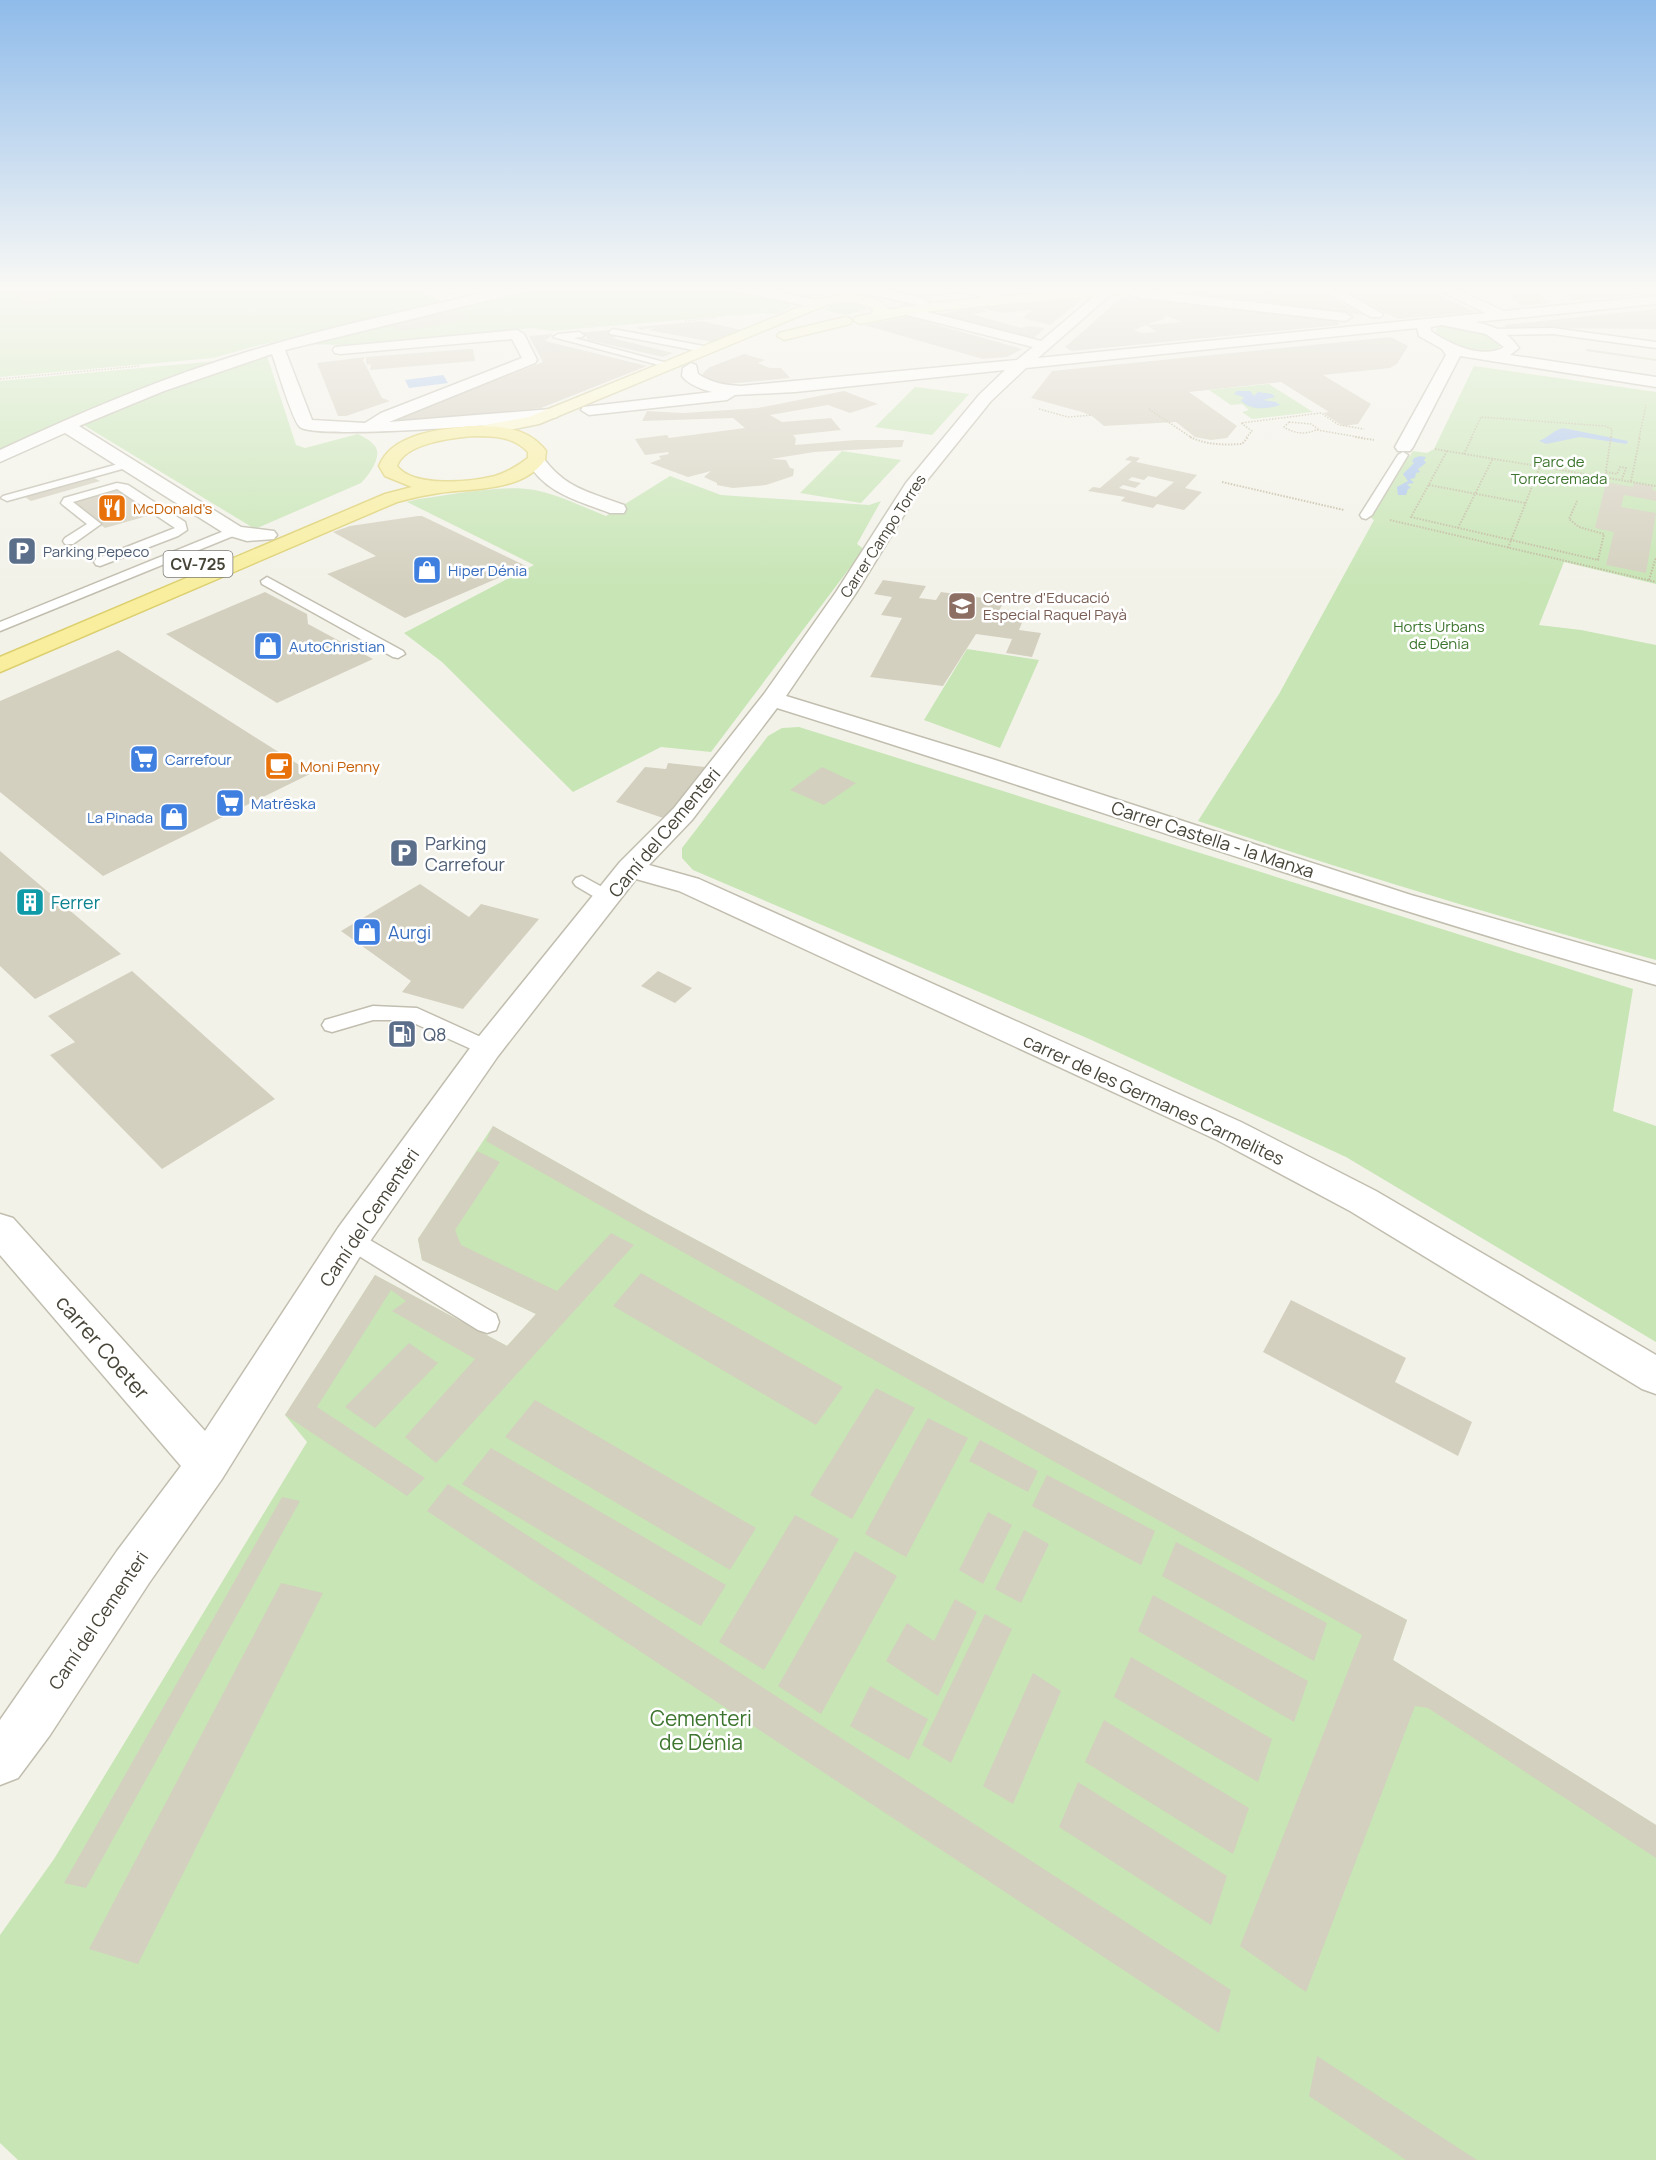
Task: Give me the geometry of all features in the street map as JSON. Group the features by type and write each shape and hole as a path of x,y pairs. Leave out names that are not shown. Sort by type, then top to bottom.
{"main road":[{"path":"479,431 533,421 615,388"},
{"path":"540,444 589,410 643,388"},
{"name":"CV-725","path":"0,647 362,493 377,483 391,463 411,443 442,435 479,431 513,435 540,444 526,469 499,481 471,486 442,487 370,505 0,665"},
{"name":"CV-725","path":"391,463 402,480 442,487"}],"street":[{"path":"0,457 70,429 157,388"},
{"path":"293,388 307,425 326,429 371,428 551,414"},
{"path":"371,428 372,424 387,416 459,388"},
{"path":"651,403 687,388"},
{"path":"717,388 737,390 780,388"},
{"path":"589,410 788,388"},
{"name":"Carrer Campo Torres","path":"772,699 846,593 912,488 985,398 996,388"},
{"path":"1403,451 1436,388"},
{"path":"371,428 442,435"},
{"path":"371,428 390,447 391,463"},
{"path":"70,429 234,531 247,535 267,535"},
{"path":"540,444 540,471 567,489 617,509"},
{"path":"499,481 567,489"},
{"name":"Camí del Cementeri","path":"0,1760 33,1718 133,1567 207,1465 351,1239 607,882 682,814 772,699"},
{"name":"Carrer Castella - la Manxa","path":"772,699 983,764 1401,901 1656,975"},
{"name":"carrer de les Germanes Carmelites","path":"607,882 689,885 1239,1136 1363,1201 1656,1376"},
{"name":"carrer Coeter","path":"0,1229 207,1465"}],"lane":[{"path":"1366,515 1403,451"},
{"path":"7,498 129,464"},
{"path":"69,541 95,524 67,503 68,500 117,486 124,487 181,525 181,530 100,562 122,577"},
{"path":"0,627 234,531"},
{"path":"267,581 398,654"},
{"path":"332,1025 373,1013 410,1013 487,1048"},
{"path":"351,1239 487,1322"}],"path":[{"path":"1039,409 1068,417 1092,415"},
{"path":"1149,409 1193,441 1224,447 1242,444 1252,431 1241,423 1321,413 1339,425 1362,429 1357,437"},
{"path":"1285,417 1292,422"},
{"path":"1463,454 1481,417 1605,426 1612,429 1605,477"},
{"path":"1317,430 1316,426 1311,424 1292,422 1284,424 1284,427 1302,433 1317,430 1374,440"},
{"path":"1631,481 1643,427"},
{"path":"1434,449 1656,486"},
{"path":"1447,451 1411,517 1598,560 1604,534 1579,527 1569,519 1577,501"},
{"path":"1458,528 1493,459"},
{"path":"1508,548 1540,466"},
{"path":"1606,472 1617,474 1620,467 1626,468 1622,479"},
{"path":"1222,482 1656,582"},
{"path":"1429,485 1525,503"},
{"path":"1650,580 1656,557"}],"green space":[{"path":"0,388 161,388 0,453"},
{"path":"172,388 277,388 296,445 305,448 358,434 374,445 377,454 371,470 361,483 255,529 82,424 90,417"},
{"path":"914,388 969,394 932,435 875,427"},
{"path":"1275,388 1313,412 1252,419 1242,412 1249,410 1242,404 1231,405 1209,390"},
{"path":"1463,388 1627,388 1656,392 1656,584 1564,562 1539,625 1581,630 1656,645 1656,960 1426,894 1198,821 1279,694 1374,520 1371,518 1407,456 1410,456 1413,451 1427,453 1434,449"},
{"path":"842,451 901,460 861,503 800,493"},
{"path":"670,476 721,495 869,505 881,501 857,544 864,549 711,752 661,747 573,792 442,662 404,633 534,565 407,502 477,491 522,488 553,495 606,516"},
{"path":"967,649 1039,660 1000,748 924,720"},
{"path":"799,727 1633,989 1613,1111 1656,1126 1656,1342 1346,1157 1087,1038 693,870 682,858 682,848 768,736 782,728"},
{"name":"Cementeri de Dénia","path":"493,1126 648,1214 1407,1620 1393,1660 1656,1825 1656,2160 18,2160 0,2143 0,1935 54,1859 307,1442 285,1415 375,1275 507,1346 536,1314 422,1260 418,1239"}],"water":[{"path":"1237,391 1250,391 1254,396 1258,392 1272,394 1275,397 1263,400 1280,405 1255,408 1241,401 1244,397 1234,394"},
{"path":"1563,428 1628,441 1627,444 1580,437 1546,444 1539,441"},
{"path":"1426,457 1424,460 1426,463 1418,469 1420,472 1416,473 1415,478 1410,479 1414,483 1407,484 1411,488 1408,489 1406,495 1398,495 1397,487 1408,481 1403,474 1414,463 1412,461 1414,458"}],"building":[{"path":"327,388 377,388 382,398 390,401 346,416 338,416"},
{"path":"476,388 592,388 541,408 412,421 393,420"},
{"path":"1039,388 1228,388 1189,392 1237,426 1227,438 1211,440 1195,437 1176,422 1104,426 1092,416 1082,412 1031,398"},
{"path":"1290,388 1344,388 1371,404 1358,424 1343,426 1323,413 1329,412"},
{"path":"844,391 878,404 850,413 828,405 770,415 782,422 831,418 841,430 793,435 796,439 795,445 856,440 904,440 902,447 814,452 771,459 786,460 790,468 794,469 793,476 766,485 733,488 717,485 704,477 711,471 688,477 650,463 661,459 659,456 669,454 668,452 645,455 635,439 667,435 669,438 745,428 733,418 642,421 647,411 683,413 758,408"},
{"path":"1130,456 1140,458 1136,462 1197,475 1185,488 1202,492 1184,510 1157,504 1153,508 1121,501 1125,497 1088,491 1093,487 1100,488 1132,461 1125,460","holes":["1148,476 1174,482 1156,497 1119,488 1123,485 1135,488 1141,483 1128,480 1132,477 1144,480"]},
{"path":"94,478 100,481 31,501 25,497"},
{"path":"1606,482 1633,487 1634,483 1653,486 1652,490 1656,491 1656,501 1624,495 1621,507 1656,513 1646,573 1606,565 1614,532 1595,528"},
{"name":"McDonald's","path":"119,489 154,514 105,528 71,503"},
{"name":"Hiper Dénia","path":"418,516 526,566 405,618 327,574 376,556 333,532 350,526"},
{"path":"883,580 926,586 919,598 936,600 941,592 1004,601 999,611 1025,615 1019,630 1041,633 1032,657 1006,653 1012,639 976,634 943,686 870,677 902,618 881,615 892,597 874,594"},
{"name":"AutoChristian","path":"265,592 307,614 308,624 373,659 277,703 166,634"},
{"name":"Carrefour","path":"118,650 312,773 103,876 0,792 0,701"},
{"path":"668,763 705,767 666,819 616,802 645,767 666,769"},
{"path":"822,767 856,783 824,805 790,790"},
{"name":"Ferrer","path":"0,851 121,954 35,999 0,966"},
{"path":"420,884 469,917 481,904 539,919 463,1009 402,992 411,981 341,931"},
{"path":"132,971 275,1099 162,1169 50,1055 75,1042 48,1016"},
{"path":"658,971 692,988 675,1003 641,986"},
{"path":"493,1126 648,1214 1407,1620 1393,1660 1656,1825 1656,1858 1428,1708 1415,1706 1306,1992 1240,1946 1362,1635 486,1141"},
{"path":"477,1151 500,1162 455,1230 461,1245 557,1291 611,1233 634,1245 436,1463 405,1437 475,1359 392,1311 406,1301 391,1290 317,1407 425,1478 407,1496 285,1415 375,1275 507,1346 536,1314 422,1260 418,1239"},
{"path":"641,1273 843,1387 816,1425 613,1306"},
{"path":"1291,1300 1406,1358 1395,1382 1472,1422 1458,1456 1263,1352"},
{"path":"409,1343 438,1363 375,1428 345,1407"},
{"path":"876,1388 915,1408 852,1519 810,1495"},
{"path":"535,1400 756,1528 730,1570 505,1437"},
{"path":"928,1418 968,1438 906,1557 865,1534"},
{"path":"980,1440 1038,1471 1028,1492 969,1461"},
{"path":"491,1448 726,1585 701,1626 462,1484"},
{"path":"1047,1475 1155,1531 1141,1565 1032,1506"},
{"path":"448,1484 1231,1990 1219,2033 427,1511"},
{"path":"282,1497 300,1501 86,1888 64,1883"},
{"path":"988,1512 1012,1525 983,1584 959,1570"},
{"path":"795,1515 839,1539 764,1670 719,1642"},
{"path":"1024,1530 1049,1544 1021,1603 995,1589"},
{"path":"1176,1542 1327,1623 1314,1661 1162,1576"},
{"path":"855,1551 897,1576 821,1714 778,1686"},
{"path":"281,1583 323,1593 138,1964 89,1949"},
{"path":"1153,1595 1308,1681 1294,1722 1138,1631"},
{"path":"955,1599 977,1612 938,1696 886,1661 907,1623 934,1641"},
{"path":"985,1614 1012,1629 951,1763 922,1745"},
{"path":"1131,1657 1272,1739 1258,1782 1114,1697"},
{"path":"1033,1673 1061,1691 1013,1804 983,1786"},
{"path":"870,1686 928,1719 909,1760 850,1726"},
{"path":"1104,1720 1249,1808 1233,1854 1085,1762"},
{"path":"1078,1782 1227,1876 1211,1925 1059,1827"},
{"path":"1317,2056 1477,2160 1406,2160 1309,2096"}],"place":[{"name":"McDonald's","path":"112,508"},
{"name":"Parking Pepeco","path":"22,551"},
{"name":"Hiper Dénia","path":"427,570"},
{"name":"Centre d'Educació Especial Raquel Payà","path":"962,606"},
{"name":"AutoChristian","path":"268,646"},
{"name":"Carrefour","path":"144,759"},
{"name":"Moni Penny","path":"279,766"},
{"name":"Matrēska","path":"230,803"},
{"name":"La Pinada","path":"174,817"},
{"name":"Parking Carrefour","path":"404,853"},
{"name":"Ferrer","path":"30,902"},
{"name":"Aurgi","path":"367,932"},
{"name":"Q8","path":"402,1034"}],"park label":[{"name":"Parc de Torrecremada","path":"1559,470"},
{"name":"Horts Urbans de Dénia","path":"1439,634"}]}
